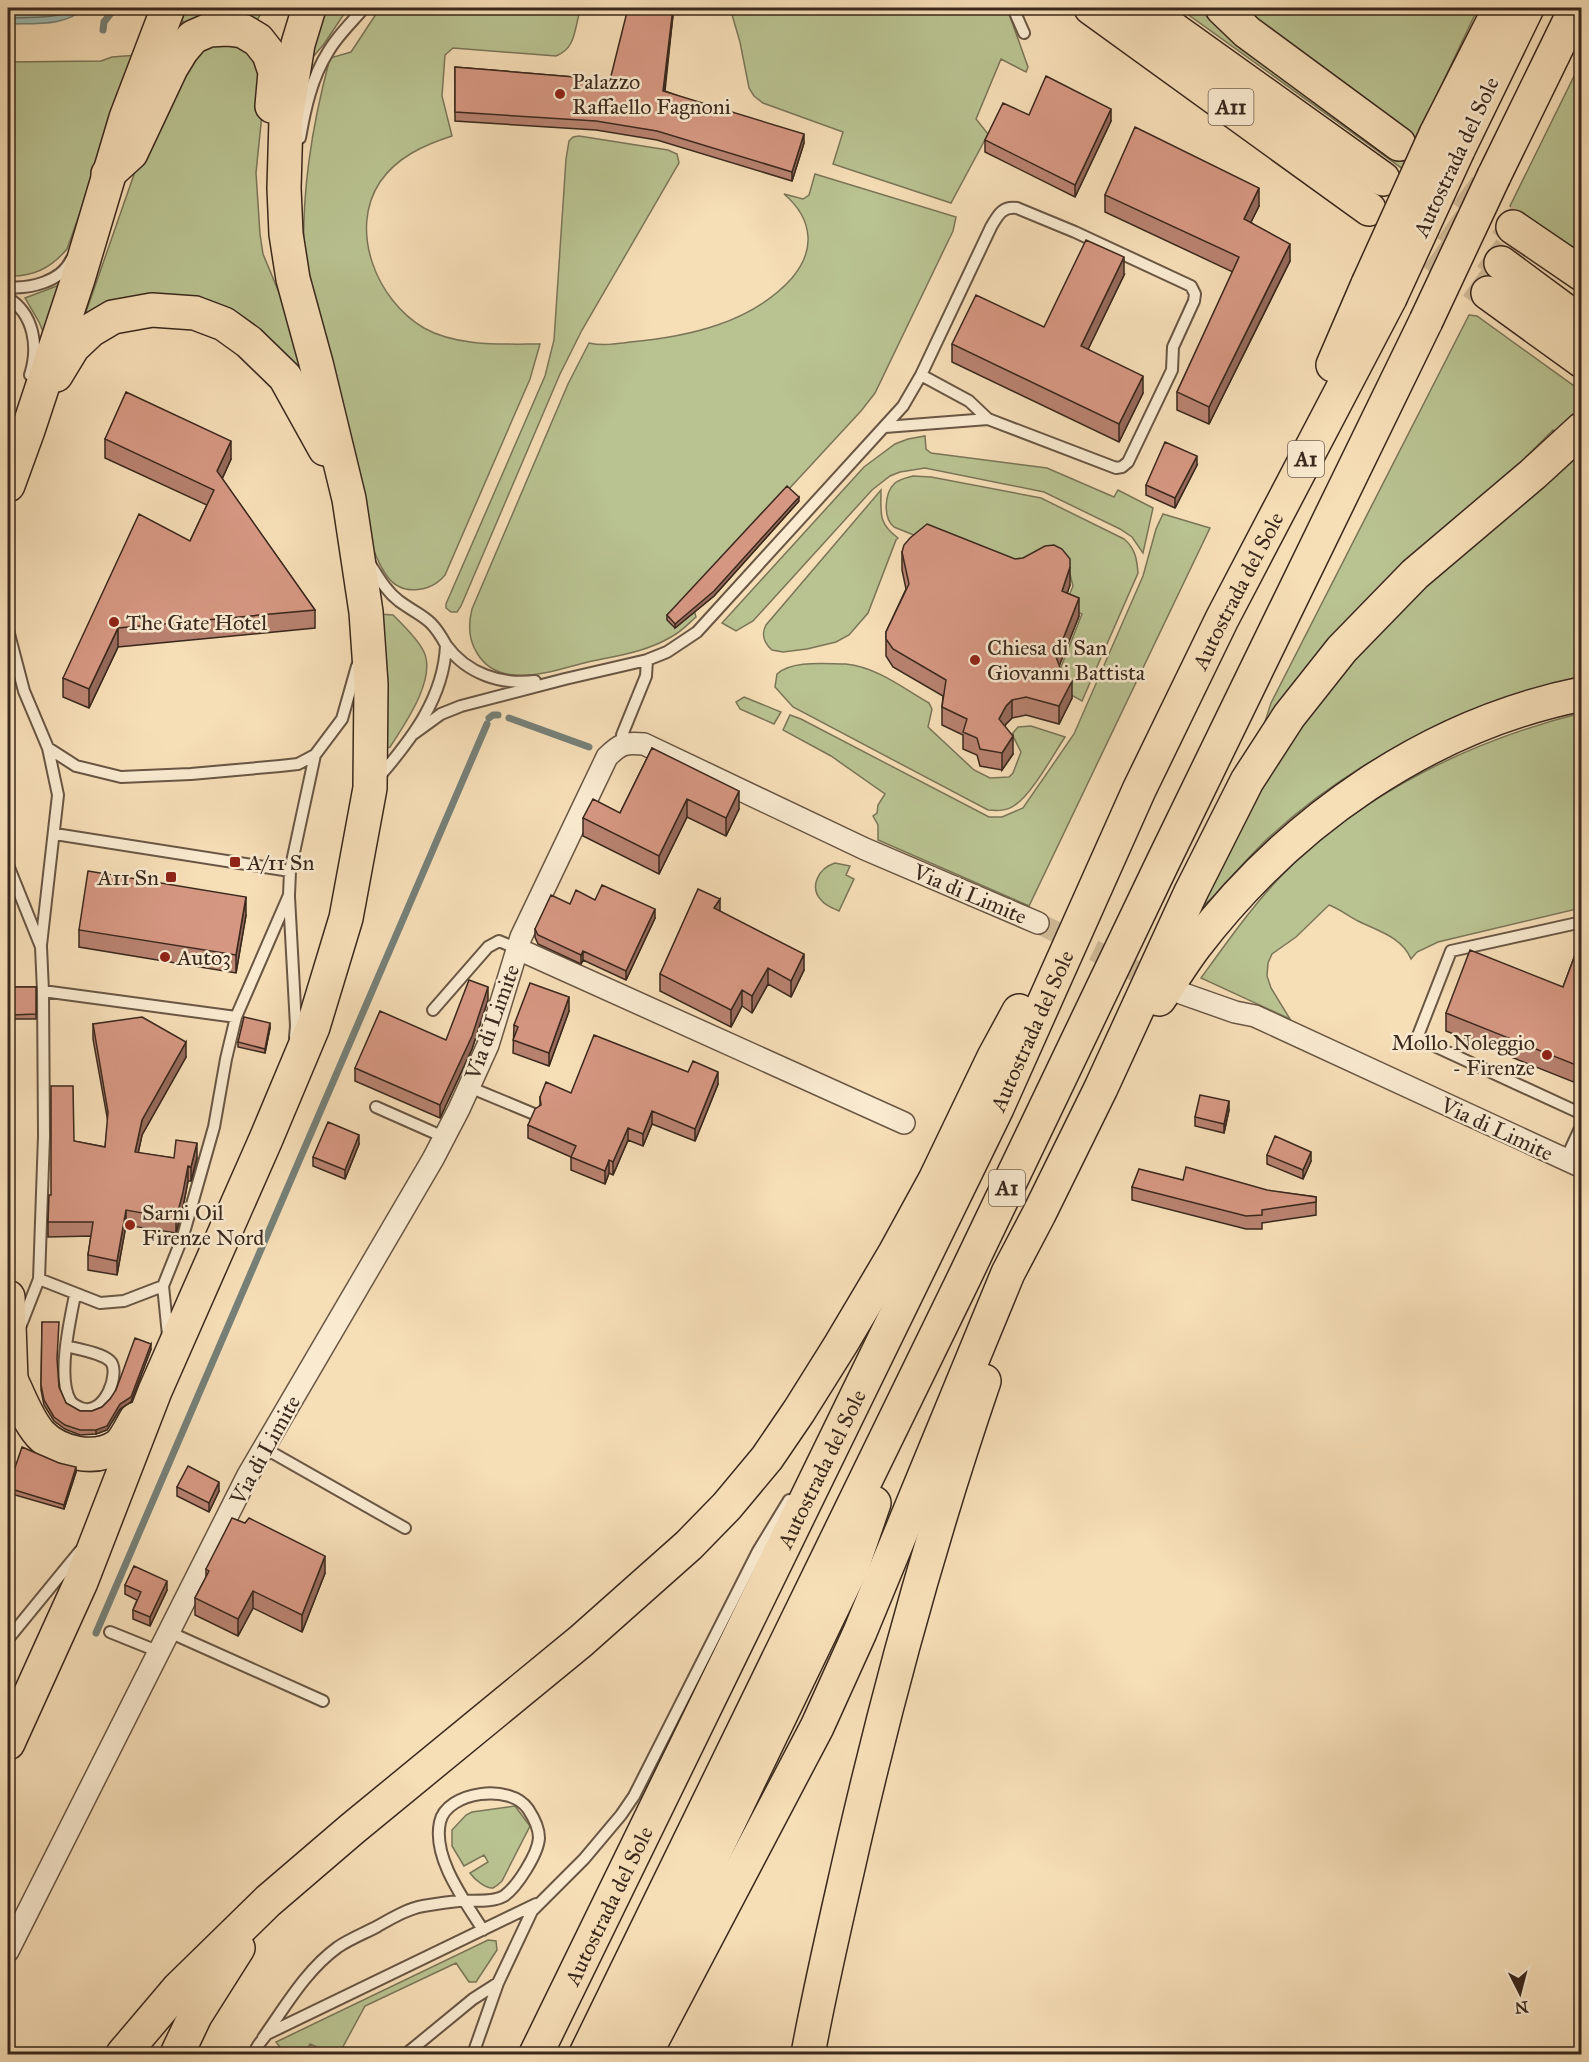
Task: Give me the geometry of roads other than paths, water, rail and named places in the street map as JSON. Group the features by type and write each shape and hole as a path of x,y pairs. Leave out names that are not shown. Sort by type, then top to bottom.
{"highway":[{"path":"8,485 78,279 126,118 168,8"},
{"path":"8,1743 81,1582 154,1392 313,1027 346,918 370,788 371,684 368,630 347,492 293,279 286,234 284,188 286,118 298,44 309,8"},
{"name":"A11","path":"1091,8 1369,209"},
{"name":"A11","path":"1144,8 1383,179"},
{"path":"1222,8 1247,32 1399,144"},
{"path":"1447,142 1500,8"},
{"name":"Autostrada del Sole","path":"536,2055 997,1108 1139,790 1379,291 1447,142 1527,8"},
{"name":"Autostrada del Sole","path":"586,2055 1576,8"},
{"path":"108,174 131,153 171,68 193,37 209,30 227,29 243,32 258,40 269,54 275,72 268,164 268,204 274,252 288,290 305,325"},
{"path":"1513,227 1581,274"},
{"path":"1501,263 1581,323"},
{"path":"1488,293 1581,361"},
{"path":"28,430 57,372 73,348 91,330 113,317 152,310 195,313 224,324 249,342 285,376 347,492"},
{"path":"645,2055 817,1727 860,1632 1008,1273 1040,1214 1191,892 1247,781 1289,716 1342,649 1414,574 1533,474 1581,429"},
{"path":"1101,1088 1194,947 1277,855 1328,812 1367,784 1419,753 1481,724 1526,708 1581,694"},
{"path":"123,2055 179,1988 268,1901 581,1641 689,1545 727,1506 767,1458 842,1344 895,1253 935,1180 994,1057 1139,790"},
{"path":"808,2055 853,1845 910,1618 934,1534 1040,1214"},
{"path":"8,1297 10,1377 30,1418 41,1434 61,1448 83,1454 106,1452 119,1445 154,1392"},
{"path":"621,2055 640,2006 852,1567 873,1505 883,1460 902,1405"},
{"path":"177,2055 195,2016 268,1901"}],"street":[{"name":"Via di Limite","path":"8,1951 248,1475 445,1138 488,1045 521,937 607,757 618,746 631,742 644,744 865,849 1038,923"},
{"name":"Via di Limite","path":"518,949 904,1123"},
{"name":"Via di Limite","path":"1181,993 1235,1012 1255,1016 1573,1164"}],"lane":[{"path":"286,234 304,114 317,74 328,51 364,8"},
{"path":"1013,8 1024,33"},
{"path":"8,287 19,288 39,284 55,276 69,265 108,174"},
{"path":"412,735 441,714 461,706 646,660 667,652 697,632 903,406 921,375 991,227 1000,212 1008,207 1017,208 1075,232 1191,286 1195,294 1173,347 1172,370 1128,462 1122,467 1116,468 988,419 969,401 921,375"},
{"path":"8,298 24,314 32,329 34,344 32,366 26,385"},
{"path":"885,427 988,419"},
{"path":"347,492 370,564 384,587 400,601 430,620 446,645 460,661 492,678 520,683 566,679"},
{"path":"8,630 24,692 48,748 58,795 40,947 44,991 44,1136 39,1279 10,1377"},
{"path":"289,1085 296,1026 289,895 290,871 315,756 342,719 368,630"},
{"path":"370,788 402,751 436,692 446,659 446,645"},
{"path":"624,744 622,735 646,676 646,660"},
{"path":"48,748 76,766 106,775 130,778 298,764 315,756"},
{"path":"55,834 290,871"},
{"path":"8,865 40,947"},
{"path":"170,1357 163,1286 183,1236 214,1127 236,1017 289,895"},
{"path":"1581,922 1451,951 1417,1038 1581,1114"},
{"path":"433,1010 488,946 499,940 518,949"},
{"path":"44,991 236,1017"},
{"path":"469,1087 534,1114"},
{"path":"376,1107 445,1138"},
{"path":"1573,1164 1581,1124"},
{"path":"39,1279 100,1303 124,1300 163,1286"},
{"path":"66,1346 103,1356 111,1362 114,1369 106,1398 100,1406 92,1410 76,1406 71,1402 67,1392 66,1346 75,1295"},
{"path":"473,2055 498,1983 525,1922 538,1903 584,1859 634,1796 758,1551 799,1486 842,1430"},
{"path":"264,1449 405,1527"},
{"path":"8,1639 106,1519"},
{"path":"110,1632 160,1652"},
{"path":"169,1632 323,1701"},
{"path":"254,2055 263,2038 311,1972 339,1946 417,1907 465,1900 485,1900 504,1896 516,1883 534,1855 539,1838 536,1822 526,1806 515,1797 499,1793 465,1798 450,1808 441,1820 439,1834 446,1864 465,1900 483,1930"},
{"path":"263,2038 267,2034 538,1903"},
{"path":"406,2055 473,1999 498,1983"}],"water":[{"path":"9,8 84,8 77,14 59,21 9,24"}],"waterway":[{"path":"103,30 104,22 115,8"},
{"path":"489,718 498,715"},
{"path":"509,718 589,747"},
{"path":"96,1633 487,724"}],"tunnel":[{"path":"1423,161 1513,227"},
{"path":"1407,196 1501,263"},
{"path":"1393,225 1488,293"},
{"path":"1038,923 1162,984"}],"place":[{"name":"Palazzo Raffaello Fagnoni","path":"560,94"},
{"name":"The Gate Hotel","path":"114,622"},
{"name":"Chiesa di San Giovanni Battista","path":"975,660"},
{"name":"A/11 Sn","path":"235,862"},
{"name":"A11 Sn","path":"171,877"},
{"name":"Auto3","path":"165,957"},
{"name":"Mollo Noleggio - Firenze","path":"1547,1055"},
{"name":"Sarni Oil Firenze Nord","path":"130,1225"}]}
